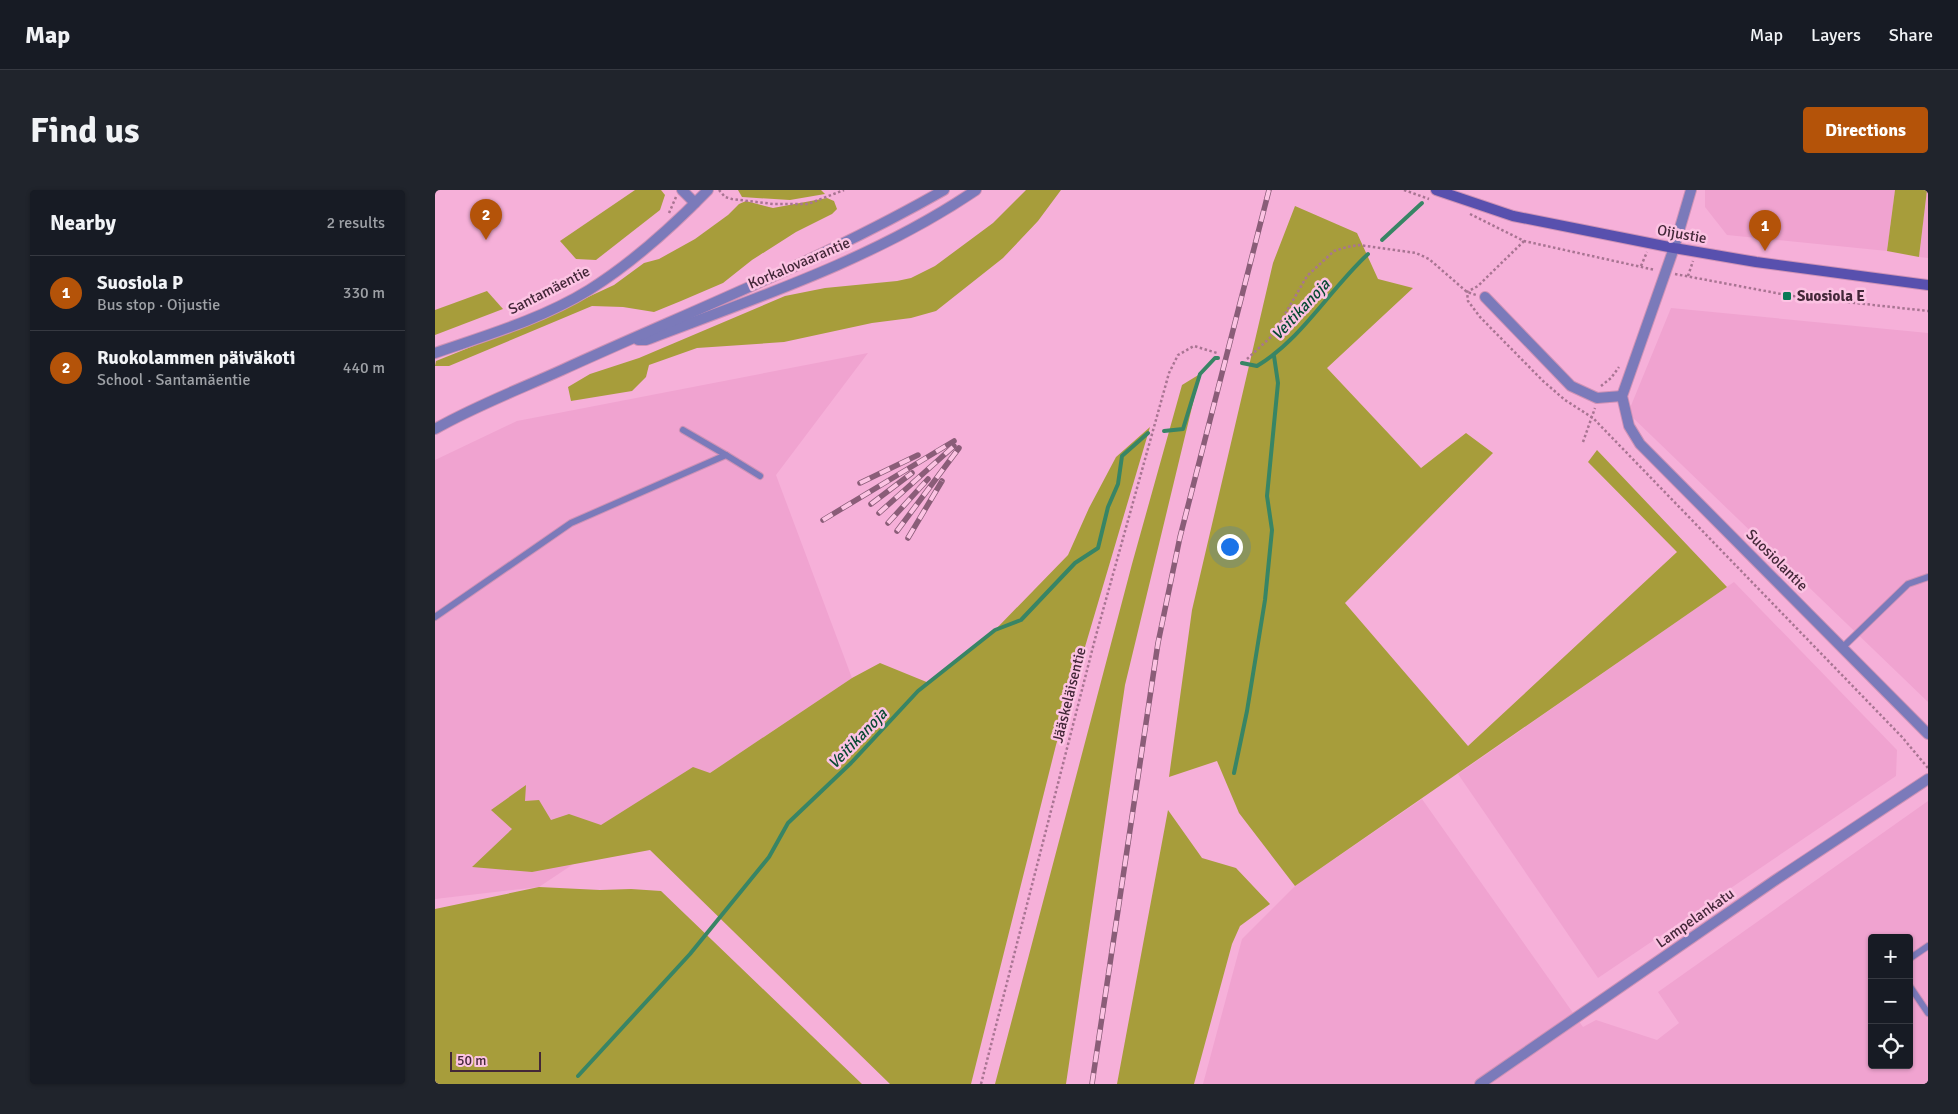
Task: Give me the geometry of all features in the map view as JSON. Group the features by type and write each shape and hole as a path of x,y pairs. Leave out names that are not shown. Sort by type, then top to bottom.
{"main road":[{"name":"Oijustie","path":"1436,190 1513,216 1674,248 1755,262 1928,285"}],"street":[{"path":"682,190 695,203"},
{"name":"Santamäentie","path":"435,353 519,324 589,290 651,244 708,190"},
{"name":"Korkalovaarantie","path":"435,429 852,239 944,190"},
{"name":"Korkalovaarantie","path":"625,342 646,340 788,286 911,231 976,190"},
{"path":"1485,298 1571,386 1597,398 1622,396 1674,248 1691,190"},
{"name":"Suosiolantie","path":"1622,396 1629,426 1640,444 1928,734"},
{"name":"Lampelankatu","path":"1480,1084 1774,881 1928,779"}],"lane":[{"path":"683,430 760,476"},
{"path":"435,617 571,523 726,455"},
{"path":"1842,648 1908,584 1928,577"},
{"path":"1913,956 1928,946"},
{"path":"1913,991 1928,1013"}],"path":[{"path":"669,214 675,197 682,190"},
{"path":"719,190 725,197 732,199 773,204 808,204 844,190"},
{"path":"1467,292 1478,286 1524,240"},
{"path":"1247,359 1273,335 1307,276 1334,251 1347,246 1359,245 1416,253 1429,259 1467,292 1485,298"},
{"path":"1649,268 1651,276"},
{"path":"1467,292 1468,301 1480,317 1543,381 1565,400 1593,418 1896,730 1928,768"},
{"name":"Jääskeläisentie","path":"981,1084 1095,639 1169,373 1178,355 1194,346 1217,353"},
{"path":"1583,442 1593,418 1601,386 1619,368 1622,359"}],"shaded area":[{"path":"635,190 661,190 665,195 660,210 596,260 576,259 560,241"},
{"path":"738,190 821,190 825,194 790,200 742,197"},
{"path":"1026,190 1061,190 1038,221 1003,258 936,311 911,318 872,323 784,342 697,348 649,365 646,377 632,391 571,401 568,387 590,374 639,358 785,296 825,288 911,278 935,266 993,223"},
{"path":"1705,190 1895,190 1887,251 1727,235 1705,207"},
{"path":"1895,190 1927,190 1919,257 1887,251"},
{"path":"1928,190 1928,258 1919,257"},
{"path":"827,198 834,201 837,209 832,214 796,232 752,260 723,283 654,312 623,307 592,306 449,366 435,366 436,361 545,317 614,285 644,263 659,259 695,239 728,215 739,204 746,201 773,208"},
{"path":"1295,206 1357,233 1378,279 1413,288 1327,368 1421,468 1466,433 1493,453 1345,603 1468,746 1677,552 1588,462 1597,450 1727,587 1295,886 1239,813 1217,761 1169,777 1192,610 1273,263"},
{"path":"487,291 503,309 435,335 435,310"},
{"path":"1671,308 1928,333 1928,702 1628,413"},
{"path":"868,353 776,475 852,678 539,887 435,899 435,460 517,421"},
{"path":"1200,374 1125,685 1066,1084 995,1084 1132,564 1182,385"},
{"path":"1150,427 1056,745 971,1084 890,1084 650,850 532,872 472,867 512,829 491,810 526,785 525,801 539,800 551,820 569,814 601,825 693,767 710,773 852,678 880,663 929,683 995,630 1068,555 1089,508 1116,457"},
{"path":"1734,582 1897,750 1896,776 1598,978 1458,774"},
{"path":"1422,799 1583,1027 1596,1020 1657,1040 1679,1023 1658,992 1928,801 1928,1084 1203,1084 1242,939 1295,886"},
{"path":"1168,810 1202,858 1236,868 1270,904 1240,926 1232,944 1194,1084 1117,1084"},
{"path":"539,887 661,891 862,1084 435,1084 435,909"}],"waterway":[{"name":"Veitikanoja","path":"1382,240 1422,203"},
{"name":"Veitikanoja","path":"1242,363 1257,366 1273,355 1302,328 1368,254"},
{"path":"1234,773 1247,711 1265,600 1272,530 1267,496 1278,383 1274,356"},
{"name":"Veitikanoja","path":"1164,431 1183,429 1200,374 1215,358 1218,358"},
{"name":"Veitikanoja","path":"578,1076 690,954 769,857 788,823 851,763 918,691 995,630 1021,620 1075,563 1098,548 1108,507 1118,484 1122,456 1148,433"}],"railway":[{"path":"1092,1084 1158,643 1180,537 1269,190"},
{"path":"823,520 954,441"},
{"path":"879,513 954,446"},
{"path":"897,531 959,448"},
{"path":"860,483 918,455"},
{"path":"871,504 912,473"},
{"path":"888,523 928,479"},
{"path":"908,538 942,481"}],"place":[{"name":"Ruokolammen päiväkoti","path":"486,240"},
{"name":"Suosiola P","path":"1765,251"},
{"name":"Suosiola E","path":"1787,296"}]}
